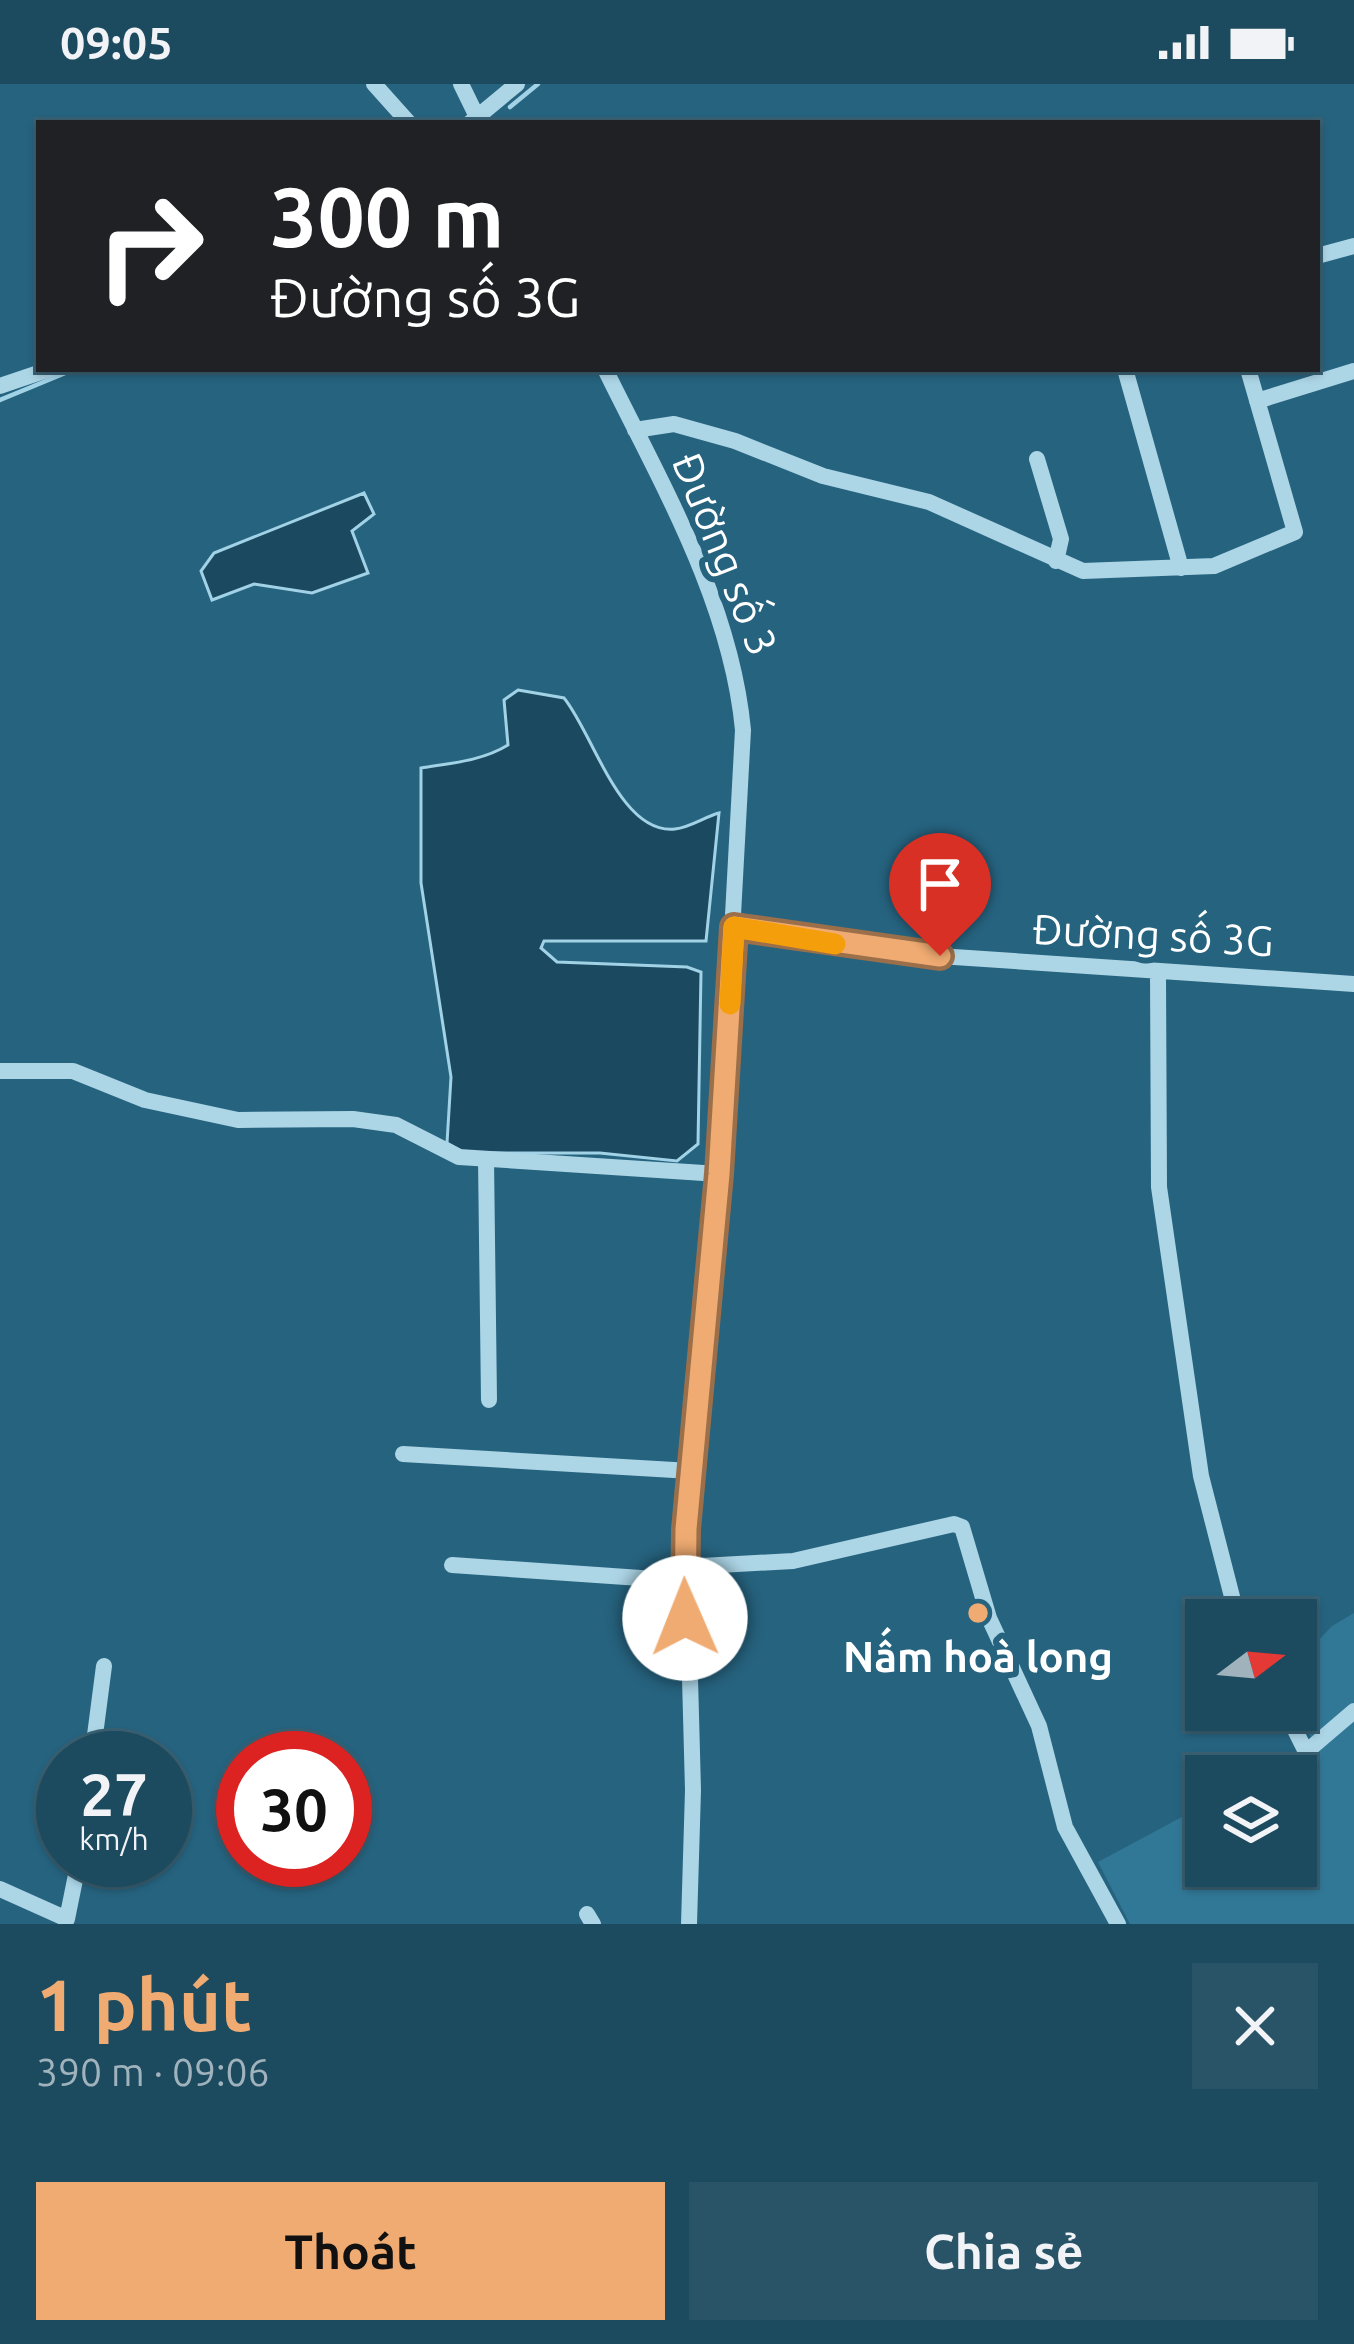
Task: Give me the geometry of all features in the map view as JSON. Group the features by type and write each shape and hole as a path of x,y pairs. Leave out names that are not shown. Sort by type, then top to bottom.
{"street":[{"path":"374,84 406,120"},
{"path":"461,84 476,120"},
{"path":"477,120 517,84"},
{"path":"1320,255 1354,246"},
{"path":"1257,400 1354,371"},
{"path":"0,386 41,372"},
{"name":"Đường số 3","path":"606,372 709,593 737,681 743,795 719,1174 684,1574 693,1790 689,1924"},
{"path":"1126,372 1181,568"},
{"path":"635,430 674,424 735,441 823,476 929,502 1083,571 1181,568 1242,558 1294,532 1249,372"},
{"path":"1036,459 1061,539 1056,561"},
{"name":"Đường số 3G","path":"734,927 894,952 1158,974 1354,984"},
{"path":"1158,974 1159,1187 1202,1476 1233,1599"},
{"path":"0,1071 73,1072 145,1100 238,1120 353,1119 396,1125 447,1153 486,1159 719,1174"},
{"path":"486,1159 489,1400"},
{"path":"404,1454 692,1471"},
{"path":"452,1565 684,1574 794,1561 954,1524 967,1537 989,1618 1039,1726 1065,1827 1118,1924"},
{"path":"96,1731 104,1666"},
{"path":"1296,1731 1306,1752 1354,1711"},
{"path":"0,1889 57,1919 67,1918 73,1887"}],"shaded area":[{"path":"364,493 374,514 352,531 368,573 312,593 254,584 212,600 201,571 214,553"},
{"path":"518,690 564,698 623,799 656,827 681,828 719,813 706,941 544,941 541,948 557,962 687,967 701,972 698,1144 677,1161 600,1153 465,1153 447,1143 451,1077 421,883 421,768 477,758 508,745 504,700"},
{"path":"1354,1613 1354,1924 1130,1924 1098,1862 1185,1815 1185,1887 1317,1887 1317,1755 1297,1755 1314,1746 1308,1731 1317,1731 1317,1642"}],"waterway":[{"path":"510,107 538,84"},
{"path":"0,400 68,372"}],"slow traffic":[{"path":"730,1004 734,927 835,944"}],"place":[{"name":"Nấm hoà long","path":"978,1613"}],"route":[{"path":"685,1618 686,1529 719,1174 734,927 940,956"}]}
